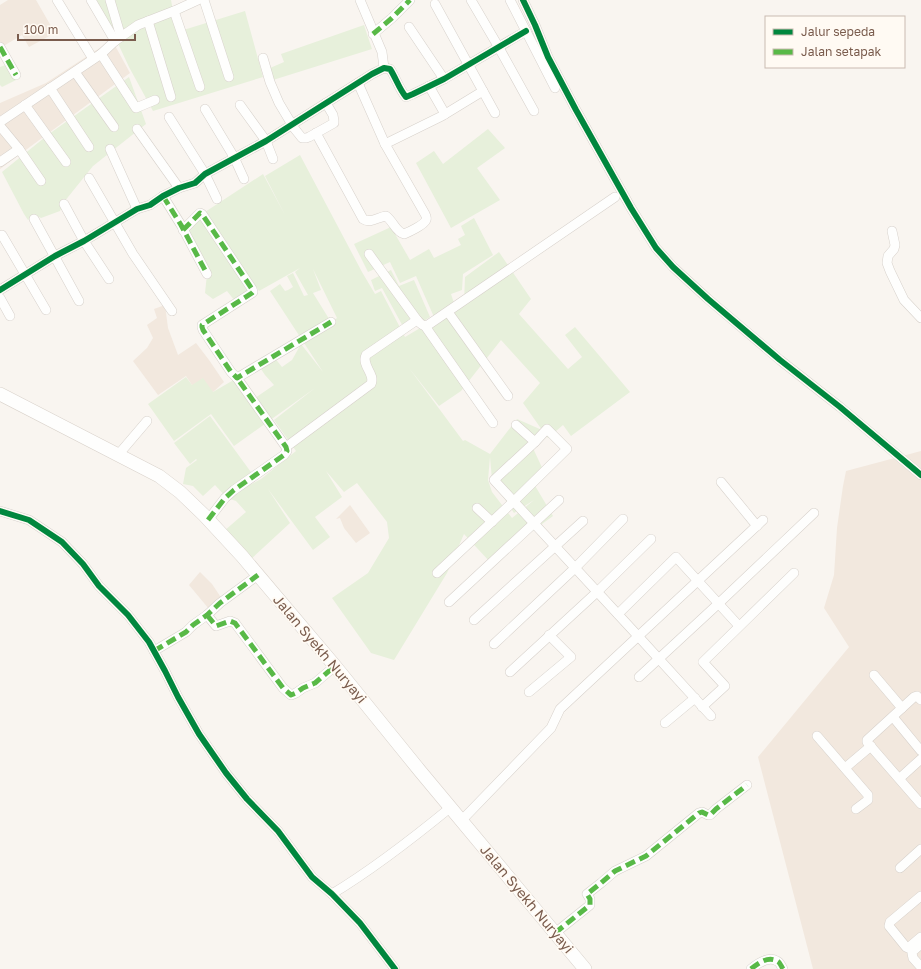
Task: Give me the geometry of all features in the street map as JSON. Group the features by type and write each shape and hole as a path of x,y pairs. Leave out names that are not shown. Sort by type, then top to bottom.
{"main road":[{"name":"Jalan Syekh Nuryayi","path":"0,394 159,476 180,492 242,556 586,969"}],"street":[{"path":"57,0 97,57 136,108 155,100"},
{"path":"91,0 118,39"},
{"path":"110,0 118,39"},
{"path":"204,0 229,77"},
{"path":"360,0 382,52 384,68"},
{"path":"374,34 410,0"},
{"path":"471,0 534,111"},
{"path":"510,0 555,88"},
{"path":"523,0 548,57 576,110 631,208 656,248 673,267 714,304 921,475"},
{"path":"0,122 97,57 118,39 138,25 174,11 194,1"},
{"path":"435,4 495,113"},
{"path":"174,11 200,87"},
{"path":"148,21 171,97"},
{"path":"409,27 444,79"},
{"path":"0,290 55,256 84,241 137,209 150,204 179,188 195,183 205,174 266,141 372,74 384,68 390,69 402,92 406,96 444,79 526,31"},
{"path":"0,48 16,75"},
{"path":"263,58 270,82 279,103 300,136 304,139 316,134 334,122 326,103"},
{"path":"75,72 114,127"},
{"path":"316,134 363,219 369,221 386,216 400,233 404,234 422,224 427,218 385,144 358,83"},
{"path":"429,86 445,114"},
{"path":"50,88 89,147"},
{"path":"385,144 445,114 483,91"},
{"path":"25,105 66,162"},
{"path":"240,105 266,141 273,159"},
{"path":"205,109 234,157 244,179"},
{"path":"169,117 205,174 217,199"},
{"path":"0,126 19,149 41,181"},
{"path":"138,129 179,188"},
{"path":"0,162 19,149"},
{"path":"110,149 137,209"},
{"path":"89,178 133,254 172,311"},
{"path":"163,196 207,274"},
{"path":"425,326 448,312 615,197"},
{"path":"64,204 84,241 109,279"},
{"path":"183,230 200,213 202,214 252,289 252,293 202,327 231,372 286,447 287,451 284,455 234,490 225,498 208,520"},
{"path":"34,219 79,301"},
{"path":"892,231 895,245 894,249 888,256 890,271 904,300 921,318"},
{"path":"2,236 46,310"},
{"path":"369,254 417,320 425,326 493,423"},
{"path":"0,298 10,316"},
{"path":"448,312 508,396"},
{"path":"286,447 371,384 373,379 364,359 366,355 417,320"},
{"path":"236,378 331,322"},
{"path":"118,455 147,421"},
{"path":"516,425 535,442"},
{"path":"437,573 492,522 514,501 567,449 548,430 494,480 514,501 534,524 618,614 711,716"},
{"path":"462,820 551,728 560,709 760,523 721,482"},
{"path":"449,602 559,500"},
{"path":"477,508 492,522"},
{"path":"0,510 29,520 62,542 83,564 99,586 128,615 156,650 178,697 199,734 226,773 247,799 278,831 312,877 332,894 360,923 395,969"},
{"path":"639,677 814,513"},
{"path":"494,644 575,568 623,519"},
{"path":"474,620 583,521"},
{"path":"510,672 597,592 651,539"},
{"path":"618,614 676,557 739,626"},
{"path":"702,707 725,686 703,662 739,626 788,585 794,573"},
{"path":"156,650 186,632 220,603 258,576"},
{"path":"207,615 216,626 230,621 235,623 283,688 291,695 315,683 335,666"},
{"path":"528,692 571,657 549,635"},
{"path":"874,674 902,708"},
{"path":"921,700 916,696 914,697 867,740 867,742 900,778 921,804"},
{"path":"665,723 695,698"},
{"path":"892,717 921,750"},
{"path":"817,736 868,795 868,800 856,808"},
{"path":"845,768 871,746"},
{"path":"900,778 921,759"},
{"path":"555,933 590,905 590,899 587,894 615,871 646,856 699,813 702,812 710,815 747,784"},
{"path":"332,894 366,874 450,807"},
{"path":"900,868 921,849"},
{"path":"921,896 890,922 889,926 906,948 921,937"},
{"path":"921,945 912,953 913,958 921,966"},
{"path":"751,969 758,963 765,960 776,960 783,969"}],"shaded area":[{"path":"8,0 36,0 55,33 29,47 22,35 0,48 0,5"},
{"path":"112,40 130,73 0,169 0,103 46,83"},
{"path":"165,305 168,328 178,355 196,343 224,382 213,392 192,385 186,376 158,395 133,361 147,348 153,338 147,325 157,318 154,309"},
{"path":"921,451 921,969 813,969 758,757 849,647 824,608 834,575 837,528 846,471"},
{"path":"350,505 370,533 356,543 344,528 340,518 336,519"},
{"path":"200,572 212,584 222,599 209,609 189,585"}],"green space":[{"path":"94,0 171,0 177,32 245,11 263,77 153,111 129,67 107,20"},
{"path":"364,25 372,49 273,80 270,68 284,62 281,54"},
{"path":"8,64 18,79 2,87 0,85 0,67"},
{"path":"129,77 146,124 93,166 64,202 60,211 41,218 35,215 28,220 2,172 49,134"},
{"path":"488,129 505,148 477,168 500,200 451,228 416,163 434,151 443,164"},
{"path":"300,155 362,272 375,294 381,291 405,337 464,302 465,277 499,252 531,299 519,314 568,369 582,357 565,335 575,327 630,392 571,436 563,425 548,438 542,431 531,444 546,476 534,484 553,516 490,562 464,534 447,573 394,660 371,653 332,598 368,573 389,538 387,522 357,483 344,492 326,471 342,497 315,517 330,537 313,550 268,489 290,523 249,561 224,531 246,512 236,501 227,498 215,485 203,496 193,486 183,484 186,468 197,460 196,459 190,464 174,443 210,416 256,479 246,487 261,479 296,451 274,420 315,388 234,446 211,414 174,441 148,404 186,377 192,385 203,378 213,392 237,378 255,398 274,385 259,366 274,357 282,367 292,360 301,344 323,372 270,291 280,284 285,291 293,287 287,276 293,273 304,296 308,295 295,272 300,268 259,291 205,212 263,174 285,215 265,176","holes":["313,269 337,318 331,322 313,293 321,290","501,340 540,383 523,403 542,430 517,419 490,454 465,440 463,441 409,368 439,406 461,391","490,457 492,480 514,513 534,500 512,518 492,492 488,480"]},
{"path":"200,215 251,291 235,301 227,291 213,299 205,293 207,274 186,231"},
{"path":"474,218 493,255 463,274 462,290 451,294 455,306 434,317 416,276 400,283 390,262 368,272 354,244 391,227 410,260 429,249 434,258 461,245 458,239 465,235 461,226"},
{"path":"391,270 399,286 414,280 430,317 406,332 382,288 375,291 371,280"}],"marked path":[{"path":"373,34 410,0"},
{"path":"0,47 16,75"},
{"path":"163,196 181,225 207,274"},
{"path":"183,230 200,213 202,214 252,289 252,293 202,325 203,330 231,372 237,378 331,322"},
{"path":"208,520 225,498 234,490 284,455 287,451 286,447 237,378"},
{"path":"154,651 186,632 220,603 258,575"},
{"path":"207,615 216,626 230,621 235,623 283,688 291,695 315,683 335,666"},
{"path":"555,933 590,905 590,899 587,894 615,871 646,856 699,813 702,812 710,815 747,785"},
{"path":"751,969 770,959 780,963 783,969"}],"cycle path":[{"path":"523,0 548,57 576,110 631,208 656,248 673,267 708,299 921,475"},
{"path":"0,290 55,256 84,241 137,209 150,205 179,188 195,183 205,174 266,141 372,74 384,68 390,69 401,91 406,97 444,79 526,31"},
{"path":"0,511 29,520 62,542 83,564 99,586 128,615 149,642 199,734 226,773 247,799 278,831 312,877 332,894 360,923 395,969"}]}
